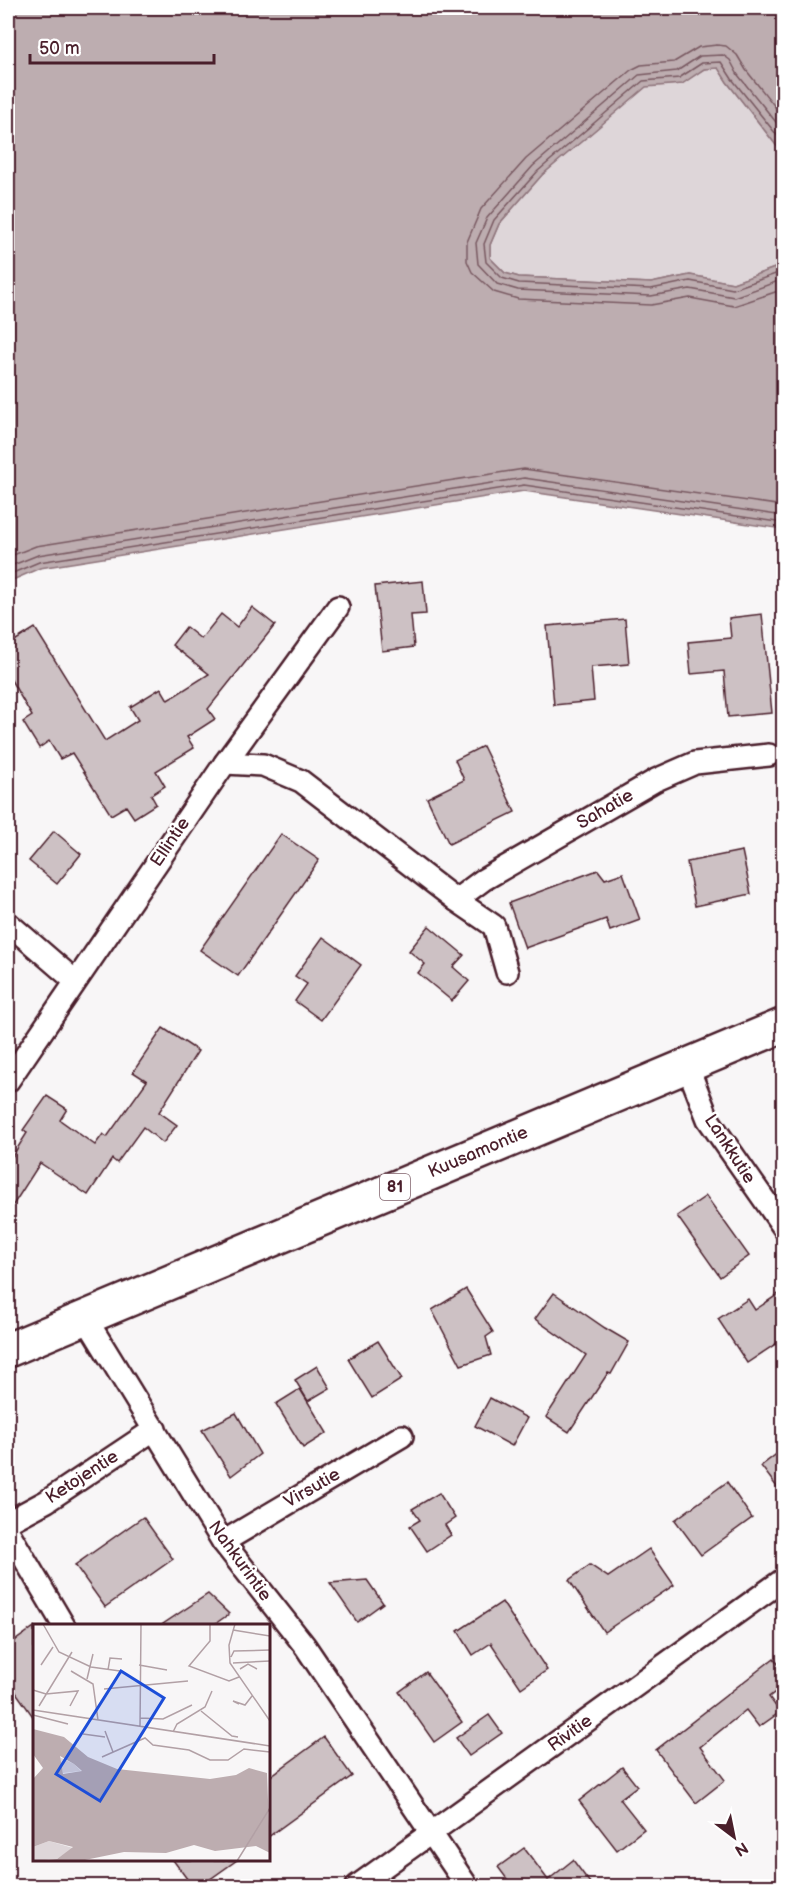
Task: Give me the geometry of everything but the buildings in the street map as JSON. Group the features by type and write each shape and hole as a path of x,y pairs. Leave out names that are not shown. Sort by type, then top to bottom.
{"main road":[{"name":"Kuusamontie","path":"8,1350 783,1024"}],"street":[{"name":"Ellintie","path":"8,1081 225,763 338,607"},
{"name":"Sahatie","path":"456,900 483,880 656,780 695,763 769,755"},
{"path":"225,763 263,765 301,781 456,900 494,926 507,972"},
{"path":"8,923 75,981"},
{"name":"Lankkutie","path":"687,1065 708,1119 783,1228"},
{"name":"Nahkurintie","path":"85,1317 223,1542 305,1646 467,1887"},
{"name":"Ketojentie","path":"8,1522 47,1501 155,1429"},
{"name":"Virsutie","path":"223,1542 402,1436"},
{"path":"8,1531 63,1624"},
{"name":"Rivitie","path":"357,1887 783,1579"}],"shaded area":[{"path":"718,67 783,154 783,265 733,283 690,275 651,283 519,277 505,273 490,258 490,245 499,224 542,175 646,86 681,84 704,69"}],"water":[{"path":"8,8 783,8 783,154 718,68 704,69 682,84 646,87 542,175 499,224 490,245 490,258 505,273 519,277 651,283 690,275 733,283 783,265 783,529 524,491 40,568 8,582"}]}
